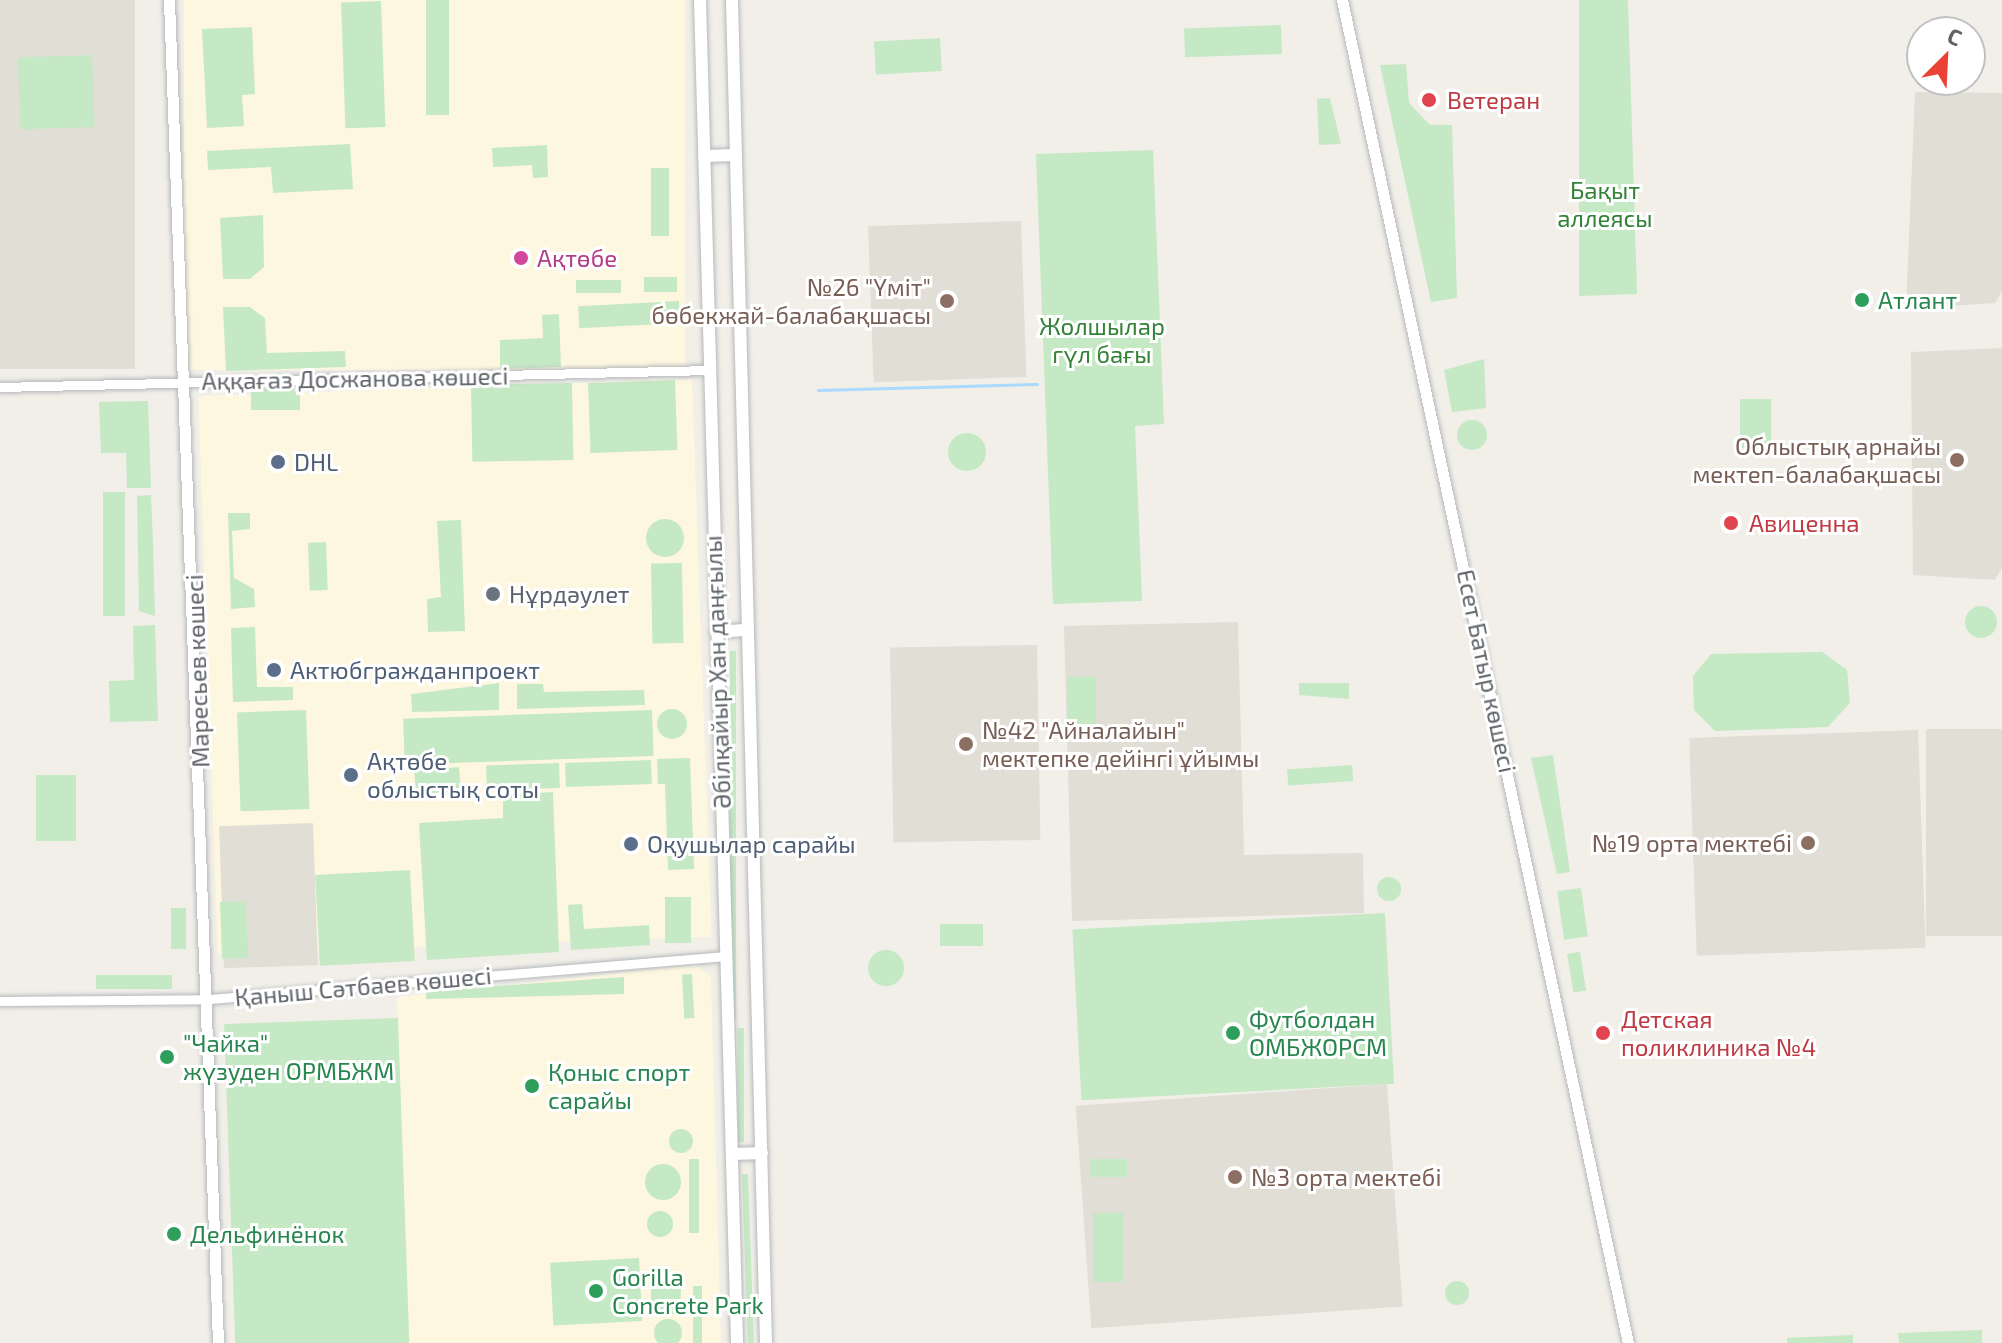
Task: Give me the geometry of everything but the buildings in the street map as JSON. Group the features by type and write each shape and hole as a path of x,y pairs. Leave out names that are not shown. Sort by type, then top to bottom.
{"main road":[{"name":"Әбілқайыр Хан даңғылы","path":"700,0 737,1343"},
{"name":"Әбілқайыр Хан даңғылы","path":"732,0 766,1343"},
{"path":"704,156 735,155"},
{"path":"716,632 747,630"},
{"path":"732,1154 762,1153"}],"street":[{"name":"Маресьев көшесі","path":"169,0 210,999 218,1343"},
{"name":"Есет Батыр көшесі","path":"1342,0 1628,1343"},
{"name":"Аққағаз Досжанова көшесі","path":"0,387 709,370"},
{"name":"Қаныш Сәтбаев көшесі","path":"0,1001 210,999 726,956"}],"shaded area":[{"path":"0,0 135,0 135,369 0,369"},
{"path":"184,0 685,0 685,370 184,370"},
{"path":"1986,93 2002,93 2002,291 1995,303 1906,309 1915,96 1986,96"},
{"name":"№26 \"Үміт\" бөбекжай-балабақшасы","path":"1021,221 1026,377 874,382 868,226"},
{"name":"Облыстық арнайы мектеп-балабақшасы","path":"2002,348 2002,568 1995,580 1913,575 1911,352"},
{"path":"692,379 711,937 218,954 198,396"},
{"path":"1238,622 1244,855 1363,853 1364,913 1072,921 1064,626"},
{"name":"№42 \"Айналайын\" мектепке дейінгі ұйымы","path":"1037,645 1040,840 893,843 890,648"},
{"path":"1926,729 2002,729 2002,936 1926,936"},
{"name":"№19 орта мектебі","path":"1918,730 1926,948 1697,956 1689,738"},
{"path":"313,823 318,965 224,968 219,826"},
{"path":"695,965 711,977 721,1343 407,1343 397,997"},
{"name":"№3 орта мектебі","path":"1387,1084 1403,1306 1091,1328 1076,1106"}],"green space":[{"path":"426,0 449,0 449,115 426,115"},
{"name":"Бақыт аллеясы","path":"1579,0 1628,0 1637,294 1579,296"},
{"path":"381,1 385,127 345,128 341,2"},
{"path":"1281,25 1282,54 1185,57 1184,28"},
{"path":"252,27 255,94 242,95 244,126 207,128 202,29"},
{"path":"940,38 942,71 876,74 874,41"},
{"path":"92,55 95,127 21,130 18,58"},
{"path":"1406,64 1409,103 1430,125 1452,125 1457,298 1431,302 1380,65"},
{"path":"1330,98 1341,144 1319,145 1317,99"},
{"path":"350,144 353,189 273,193 271,167 208,170 207,151"},
{"path":"547,145 548,177 533,178 532,165 493,167 492,148"},
{"name":"Жолшылар гүл бағы","path":"1153,150 1164,424 1135,426 1142,601 1053,604 1036,154"},
{"path":"651,168 669,168 669,236 651,236"},
{"path":"263,215 264,267 250,279 223,279 220,218"},
{"path":"644,277 677,277 677,292 644,292"},
{"path":"576,280 621,280 621,293 576,293"},
{"path":"679,301 680,323 579,328 578,306"},
{"path":"223,307 250,307 265,318 267,353 345,351 346,367 226,371"},
{"path":"559,314 561,367 500,369 500,340 543,338 542,315"},
{"path":"1484,359 1486,408 1452,412 1444,370"},
{"path":"675,380 677,450 590,453 588,383"},
{"path":"572,383 573,460 472,462 471,385"},
{"path":"251,389 300,389 300,410 251,410"},
{"path":"1740,399 1771,399 1771,448 1740,448"},
{"path":"148,401 151,488 127,488 126,453 101,453 99,402"},
{"path":"1472,420 1483,424 1487,435 1483,446 1472,450 1461,446 1457,435 1461,424"},
{"path":"967,433 980,439 986,452 980,465 967,471 954,465 948,452 954,439"},
{"path":"103,492 125,492 125,616 103,616"},
{"path":"151,495 155,616 139,611 137,496"},
{"path":"228,513 250,513 250,529 232,531 234,578 254,589 255,607 231,609"},
{"path":"665,519 678,525 684,538 678,551 665,557 652,551 646,538 652,525"},
{"path":"461,520 465,631 428,632 427,599 441,597 437,521"},
{"path":"326,542 328,590 310,591 308,543"},
{"path":"682,563 683,643 652,644 651,564"},
{"path":"1981,606 1992,611 1997,622 1992,633 1981,638 1970,633 1965,622 1970,611"},
{"path":"155,625 158,721 110,722 109,681 134,680 133,626"},
{"path":"255,627 257,687 293,687 293,700 233,702 231,628"},
{"path":"730,651 736,651 736,1018 730,1018"},
{"path":"1822,652 1847,670 1850,703 1828,727 1715,731 1694,710 1693,676 1711,654"},
{"path":"1067,677 1096,677 1096,732 1067,732"},
{"path":"499,683 499,710 412,712 411,694"},
{"path":"1299,683 1349,683 1349,699 1299,695"},
{"path":"517,684 543,684 544,692 644,690 645,705 517,709"},
{"path":"672,709 683,713 687,724 683,735 672,739 661,735 657,724 661,713"},
{"path":"306,710 309,809 240,811 237,712"},
{"path":"652,710 654,756 405,765 403,719"},
{"path":"1553,755 1570,872 1557,874 1531,758"},
{"path":"690,758 694,869 668,870 665,784 658,784 657,759"},
{"path":"651,760 652,784 566,787 565,763"},
{"path":"559,763 560,788 487,791 486,766"},
{"path":"1352,765 1353,781 1288,785 1287,770"},
{"path":"459,767 461,791 416,795 414,771"},
{"path":"36,775 76,775 76,841 36,841"},
{"path":"553,792 559,952 427,960 419,823 503,818 503,795"},
{"path":"410,870 415,961 320,966 315,875"},
{"path":"1389,877 1400,884 1401,889 1394,900 1389,901 1378,894 1377,889 1384,878"},
{"path":"1581,888 1588,937 1564,940 1557,891"},
{"path":"665,897 691,897 691,943 665,943"},
{"path":"246,901 248,958 222,959 220,902"},
{"path":"582,904 584,929 649,925 650,945 571,950 568,905"},
{"path":"171,908 186,908 186,949 171,949"},
{"name":"Футболдан ОМБЖОРСМ","path":"1385,913 1394,1084 1081,1100 1072,929"},
{"path":"940,924 983,924 983,946 940,946"},
{"path":"886,950 899,955 904,968 899,981 886,986 873,981 868,968 873,955"},
{"path":"1580,952 1586,991 1573,993 1567,954"},
{"path":"692,974 694,1018 684,1018 682,975"},
{"path":"96,975 172,975 172,989 96,989"},
{"path":"624,977 624,994 426,999 426,991"},
{"path":"398,1018 409,1343 235,1343 224,1024"},
{"path":"738,1028 744,1028 744,1142 738,1142"},
{"path":"681,1129 692,1136 693,1141 686,1152 681,1153 670,1146 669,1141 676,1130"},
{"path":"689,1159 699,1159 699,1233 689,1233"},
{"path":"1090,1159 1127,1159 1127,1177 1090,1177"},
{"path":"663,1164 676,1169 681,1182 676,1195 663,1200 650,1195 645,1182 650,1169"},
{"path":"742,1174 748,1174 754,1343 748,1343"},
{"path":"660,1211 669,1215 673,1224 669,1233 660,1237 651,1233 647,1224 651,1215"},
{"path":"1093,1213 1123,1213 1123,1282 1093,1282"},
{"name":"Gorilla Concrete Park","path":"639,1258 642,1321 553,1326 550,1263"},
{"path":"1457,1281 1468,1288 1469,1293 1462,1304 1457,1305 1446,1298 1445,1293 1452,1282"},
{"path":"651,1282 681,1288 680,1314 651,1313"},
{"path":"693,1286 702,1286 702,1343 693,1343"},
{"path":"668,1319 678,1323 682,1333 678,1343 668,1347 658,1343 654,1333 658,1323"},
{"path":"1982,1330 1982,1343 1899,1343 1898,1333"},
{"path":"1853,1335 1853,1343 1787,1343 1787,1338"}],"waterway":[{"path":"818,390 1037,384"}],"place":[{"name":"Ветеран","path":"1429,100"},
{"name":"Ақтөбе","path":"521,258"},
{"name":"Атлант","path":"1862,300"},
{"name":"№26 \"Үміт\" бөбекжай-балабақшасы","path":"947,301"},
{"name":"Облыстық арнайы мектеп-балабақшасы","path":"1957,460"},
{"name":"DHL","path":"278,462"},
{"name":"Авиценна","path":"1731,523"},
{"name":"Нұрдәулет","path":"493,594"},
{"name":"Актюбгражданпроект","path":"274,670"},
{"name":"№42 \"Айналайын\" мектепке дейінгі ұйымы","path":"966,744"},
{"name":"Ақтөбе облыстық соты","path":"351,775"},
{"name":"№19 орта мектебі","path":"1808,843"},
{"name":"Оқушылар сарайы","path":"631,844"},
{"name":"Футболдан ОМБЖОРСМ","path":"1233,1033"},
{"name":"Детская поликлиника №4","path":"1603,1033"},
{"name":"\"Чайка\" жүзуден ОРМБЖМ","path":"167,1057"},
{"name":"Қоныс спорт сарайы","path":"532,1086"},
{"name":"№3 орта мектебі","path":"1235,1177"},
{"name":"Дельфинёнок","path":"174,1234"},
{"name":"Gorilla Concrete Park","path":"596,1291"}]}
